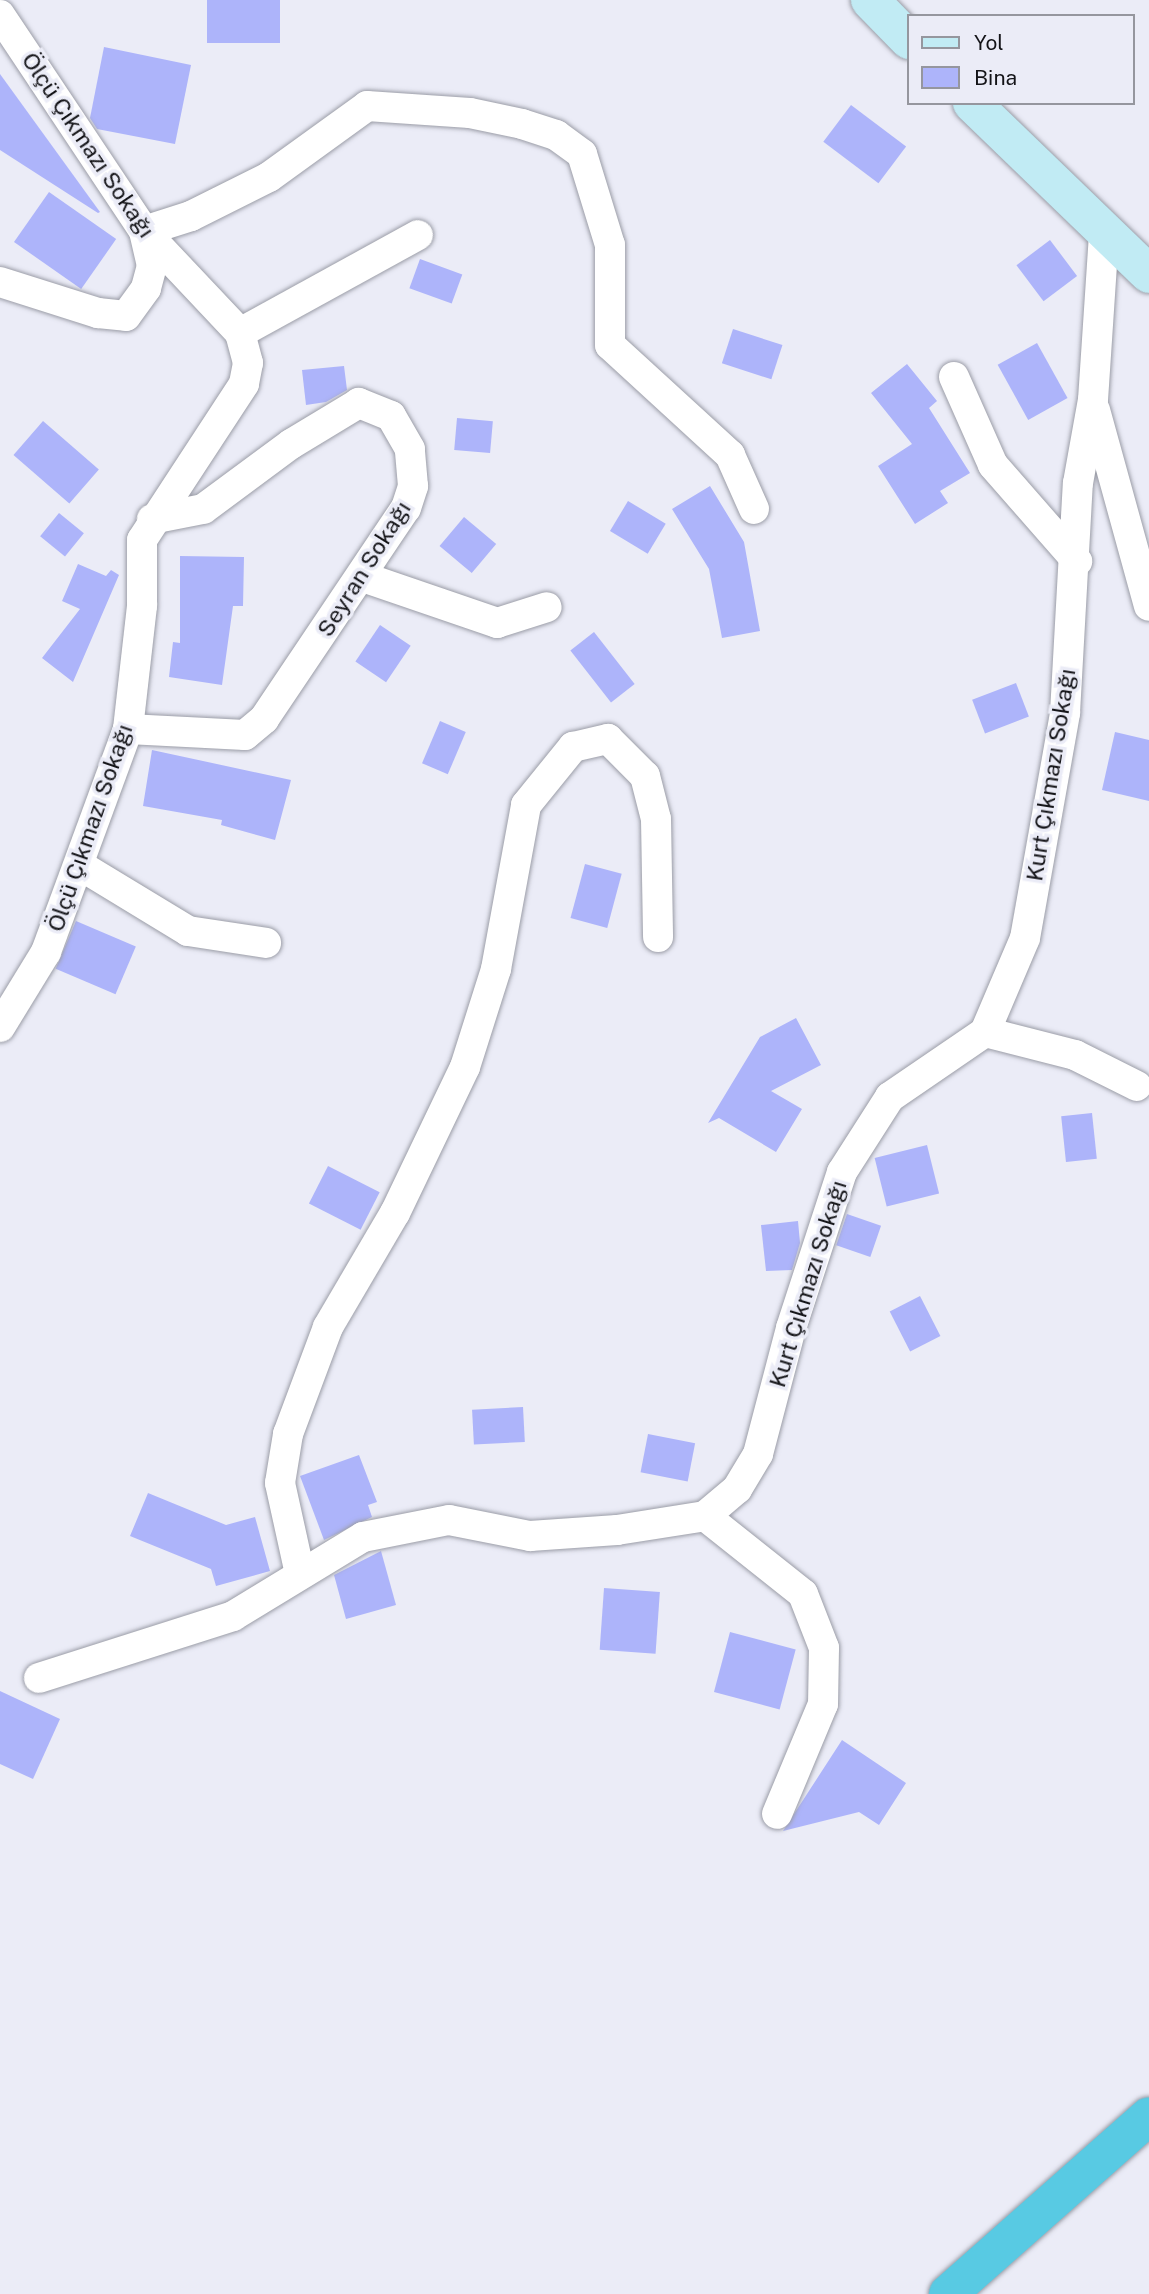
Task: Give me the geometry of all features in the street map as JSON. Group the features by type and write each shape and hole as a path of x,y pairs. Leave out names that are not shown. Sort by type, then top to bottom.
{"highway":[{"path":"948,2294 1149,2116"}],"main road":[{"path":"870,0 908,39"},
{"path":"974,105 1104,236 1149,274"}],"street":[{"name":"Ölçü Çıkmazı Sokağı","path":"0,15 144,231 240,332 248,363 244,384 152,519 142,540 142,606 128,729 81,866 46,951 0,1027"},
{"path":"0,282 126,316 146,288 152,266 144,231 191,216 269,177 367,106 470,113 555,135 582,154 597,194 610,245 610,345 730,456 754,509"},
{"path":"240,332 418,235"},
{"name":"Kurt Çıkmazı Sokağı","path":"705,1516 737,1489 758,1454 791,1328 842,1172 890,1097 985,1032 1025,938 1065,713 1077,561 1078,483 1093,400 1104,236"},
{"path":"954,377 993,465 1077,561"},
{"path":"1093,400 1149,606"},
{"name":"Seyran Sokağı","path":"128,729 245,735 264,719 363,578 406,508 413,486 410,449 391,416 359,403 291,444 204,509 152,519"},
{"path":"363,578 497,623 547,607"},
{"path":"300,1574 280,1483 288,1434 328,1327 395,1213 465,1067 496,969 526,804 573,747 608,739 645,776 656,819 658,937"},
{"path":"81,866 188,931 266,943"},
{"path":"985,1032 1075,1055 1137,1086"},
{"path":"39,1678 233,1616 363,1537 449,1520 530,1536 705,1516 803,1594 824,1648 823,1704 776,1814"}],"building":[{"path":"207,0 280,0 280,43 207,43"},
{"path":"104,47 191,65 175,144 97,129 90,118"},
{"path":"0,74 100,212 0,150"},
{"path":"851,105 906,147 878,183 823,142"},
{"path":"49,192 116,239 81,289 14,242"},
{"path":"1050,240 1077,276 1044,301 1016,265"},
{"path":"420,259 462,274 452,304 409,288"},
{"path":"733,329 782,345 771,379 722,363"},
{"path":"1037,343 1068,398 1028,420 998,365"},
{"path":"907,364 937,401 929,408 970,473 940,491 948,503 915,524 878,466 912,444 871,393"},
{"path":"344,366 347,390 326,402 306,405 302,370"},
{"path":"457,418 493,421 490,453 454,450"},
{"path":"43,421 99,470 69,504 13,455"},
{"path":"710,486 744,542 760,631 722,638 709,569 672,509"},
{"path":"628,501 666,524 648,554 610,531"},
{"path":"59,513 84,533 65,556 40,536"},
{"path":"464,517 496,544 472,573 440,546"},
{"path":"180,556 244,557 243,606 233,606 222,685 169,677 173,642 180,643"},
{"path":"78,564 106,576 111,570 119,575 73,682 42,658 80,609 62,601"},
{"path":"380,625 411,646 386,682 355,661"},
{"path":"594,632 635,684 611,702 570,650"},
{"path":"1016,683 1029,717 985,733 972,700"},
{"path":"440,721 466,732 448,774 422,763"},
{"path":"1115,732 1149,740 1149,801 1102,790"},
{"path":"152,750 291,780 275,840 221,825 222,820 143,806"},
{"path":"585,864 622,874 607,928 571,918"},
{"path":"76,921 136,946 116,994 56,969"},
{"path":"796,1018 821,1065 771,1091 802,1109 776,1152 719,1118 708,1123 760,1037"},
{"path":"1092,1113 1097,1159 1066,1162 1061,1116"},
{"path":"927,1145 939,1194 887,1207 875,1158"},
{"path":"328,1166 380,1192 361,1230 309,1203"},
{"path":"847,1214 881,1226 870,1257 836,1245"},
{"path":"798,1221 800,1243 792,1270 766,1271 761,1225"},
{"path":"920,1296 940,1336 910,1352 890,1311"},
{"path":"523,1407 525,1442 474,1445 472,1410"},
{"path":"648,1434 695,1443 688,1481 641,1472"},
{"path":"359,1455 377,1502 368,1505 372,1517 324,1540 300,1476"},
{"path":"148,1493 226,1525 255,1517 270,1571 216,1586 211,1569 130,1536"},
{"path":"381,1551 396,1605 346,1619 334,1575"},
{"path":"604,1588 660,1592 656,1654 600,1650"},
{"path":"730,1632 796,1650 780,1709 714,1692"},
{"path":"0,1691 60,1719 33,1779 0,1764"},
{"path":"842,1740 906,1783 879,1825 859,1812 783,1831"}]}
